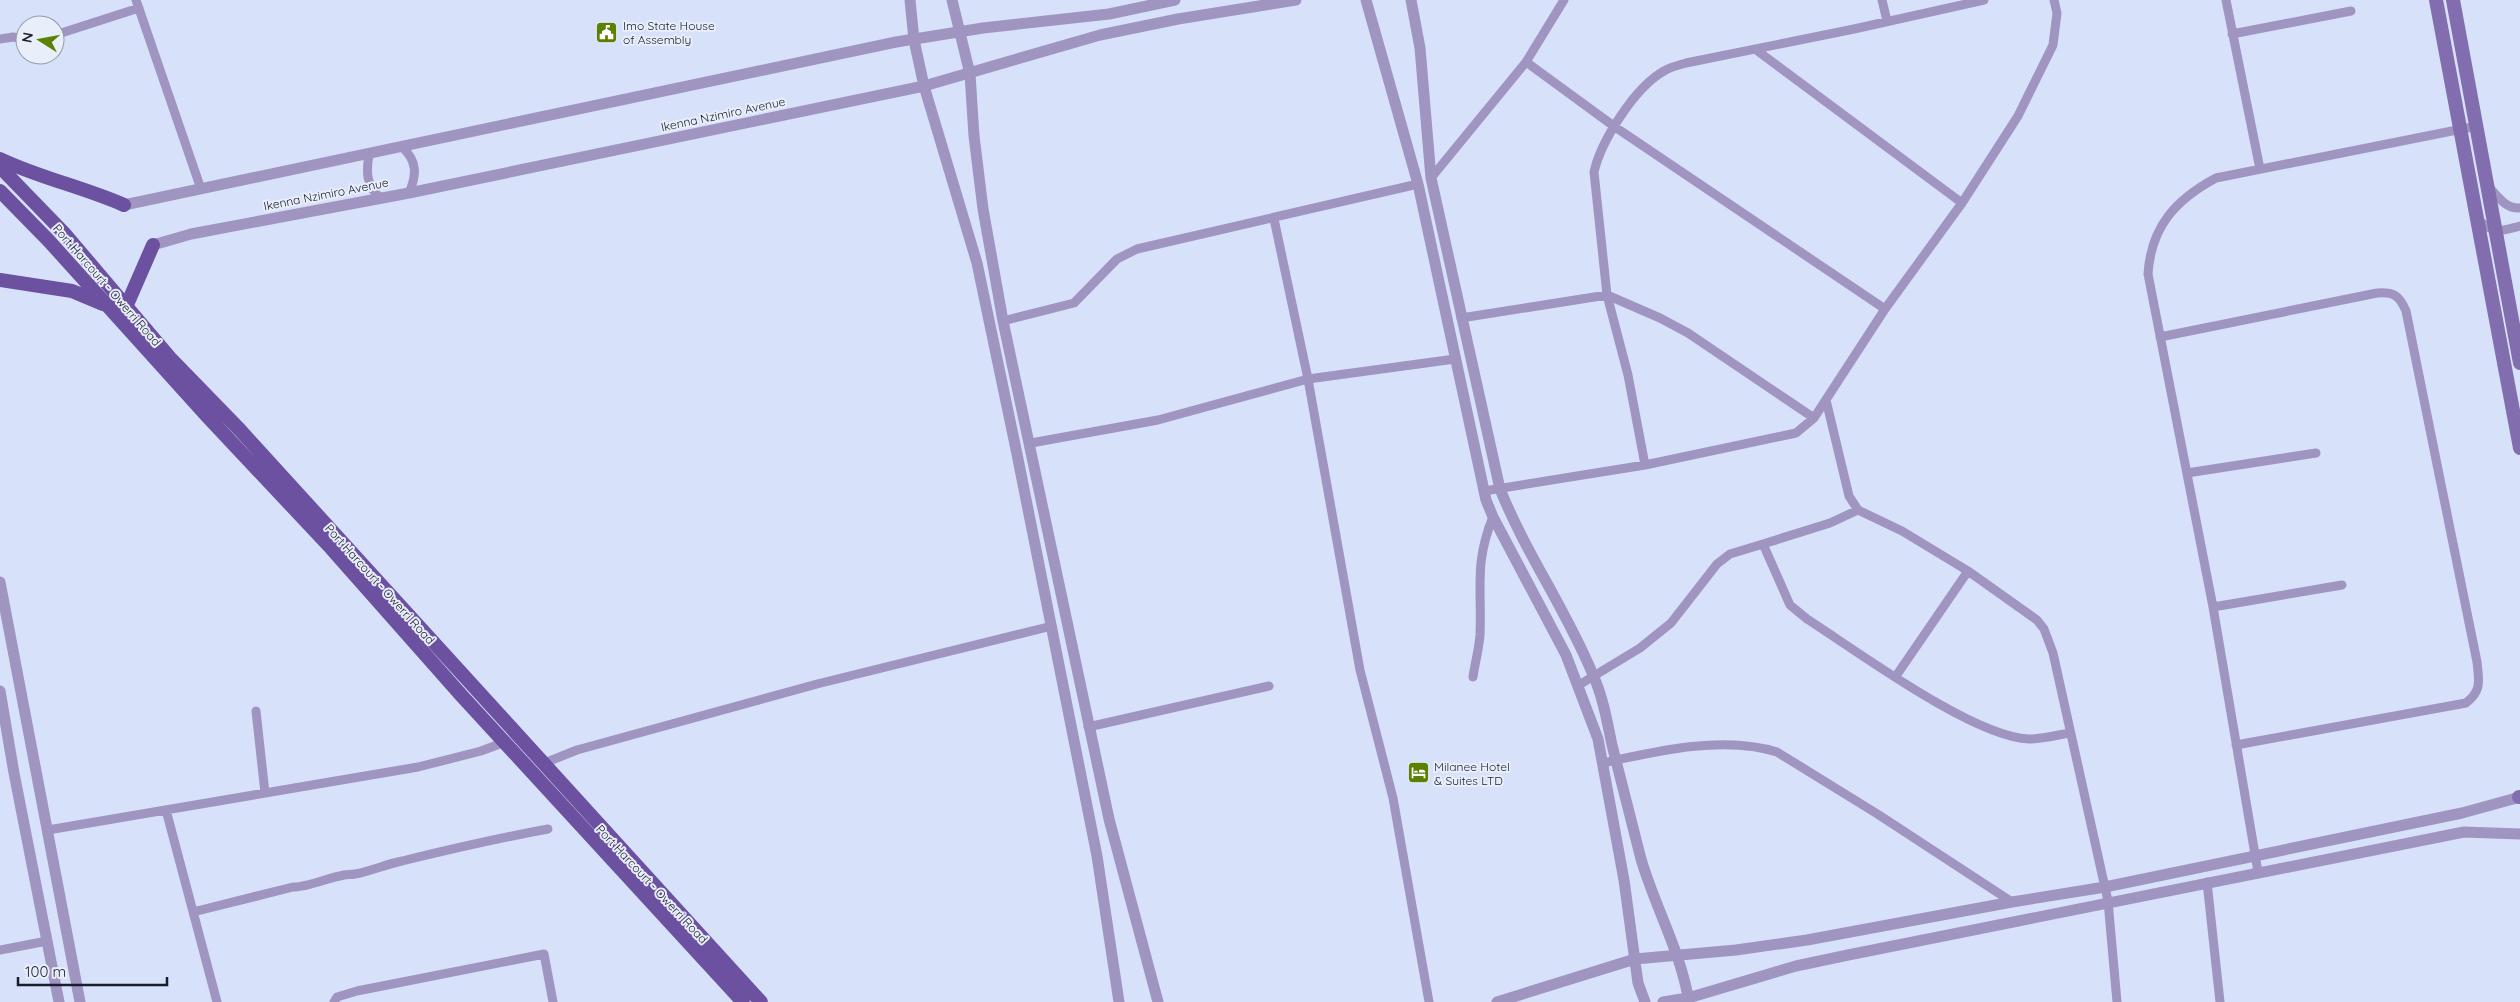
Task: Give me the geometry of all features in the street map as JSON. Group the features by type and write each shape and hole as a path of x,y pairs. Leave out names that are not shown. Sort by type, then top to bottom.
{"main road":[{"path":"2436,0 2462,130 2520,448"},
{"path":"2453,0 2520,364"},
{"path":"0,159 20,168 97,193 124,205"},
{"name":"Port Harcourt - Owerri Road","path":"0,167 64,234 126,307 761,1002"},
{"name":"Port Harcourt - Owerri Road","path":"0,191 49,240 107,306 331,548 505,742 743,1002"},
{"path":"126,307 153,245"},
{"path":"0,280 72,291 107,306"}],"street":[{"path":"910,0 914,40 924,86 977,263 1052,626 1097,856 1119,1002"},
{"path":"952,0 970,74 974,136 983,209 1003,321 1031,443 1088,727 1109,819 1158,1002"},
{"path":"124,205 914,40 961,31 1109,14 1175,0"},
{"name":"Ikenna Nzimiro Avenue","path":"153,245 191,234 410,193 924,86 1100,35 1187,17 1296,0"},
{"path":"1366,0 1418,184 1484,491 1493,517 1566,655 1598,739 1604,763 1624,880 1638,983 1645,1002"},
{"path":"1411,0 1420,48 1431,178 1500,489 1513,522 1548,584 1594,676 1641,860 1675,954 1684,973 1689,1000"},
{"path":"1431,178 1526,62 1564,0"},
{"path":"1882,0 1887,21"},
{"path":"1645,465 1628,375 1607,295 1594,172 1598,156 1615,127 1644,86 1664,71 1686,63 1984,0"},
{"path":"1484,491 1645,465 1796,433 1814,418 1885,309 1962,203 2018,116 2053,45 2057,13 2054,0"},
{"path":"2226,0 2260,169"},
{"path":"65,31 138,4 201,189"},
{"path":"2232,34 2351,11"},
{"path":"0,39 15,37"},
{"path":"1755,49 1962,203"},
{"path":"1526,62 1615,127 1885,309"},
{"path":"2258,872 2213,607 2148,274 2149,255 2158,232 2176,206 2194,189 2216,178 2477,126"},
{"path":"402,148 411,156 415,167 415,179 410,193"},
{"path":"369,154 367,176 373,193 381,198"},
{"path":"1003,321 1074,303 1117,259 1137,249 1274,219 1418,184"},
{"path":"2489,188 2502,202 2520,208"},
{"path":"1274,219 1308,379 1360,670 1393,798 1429,1002"},
{"path":"2478,219 2487,228 2497,232 2520,226"},
{"path":"2160,337 2377,293 2392,292 2400,297 2406,311 2478,662 2479,685 2476,694 2466,703 2236,745"},
{"path":"1461,318 1607,295 1688,332 1814,418"},
{"path":"1031,443 1158,420 1308,379 1455,359"},
{"path":"1826,400 1849,496 1858,510 1902,531 1968,571 2037,620 2044,629 2053,653 2108,902 2117,1002"},
{"path":"2187,473 2316,453"},
{"path":"1579,685 1640,648 1671,623 1717,564 1730,554 1830,523 1858,510"},
{"path":"1473,677 1480,636 1480,562 1483,543 1493,517"},
{"path":"1763,544 1790,605 1807,619 1959,715 2015,737 2041,738 2070,733"},
{"path":"1896,676 1968,571"},
{"path":"0,582 80,1002"},
{"path":"2213,607 2342,585"},
{"path":"542,764 577,750 817,684 1052,626"},
{"path":"1088,727 1269,686"},
{"path":"0,691 59,1002"},
{"path":"256,711 265,793"},
{"path":"48,830 418,767 481,751 505,742"},
{"path":"1604,763 1730,743 1760,747 1777,752 1879,815 2012,902"},
{"path":"1497,1002 1634,959 1736,950 1800,941 2105,887 2256,854 2462,813 2520,797"},
{"path":"166,810 217,1002"},
{"path":"193,912 293,887 300,888 307,884 356,874 377,867 480,842 548,828"},
{"path":"1663,1002 1689,1000 1796,966 2258,872 2464,832 2520,834"},
{"path":"2207,882 2220,1002"},
{"path":"0,950 48,941"},
{"path":"334,1002 336,998 357,991 544,954 553,1002"}],"place":[{"name":"Imo State House of Assembly","path":"607,32"},
{"name":"Milanee Hotel & Suites LTD","path":"1418,773"}]}
